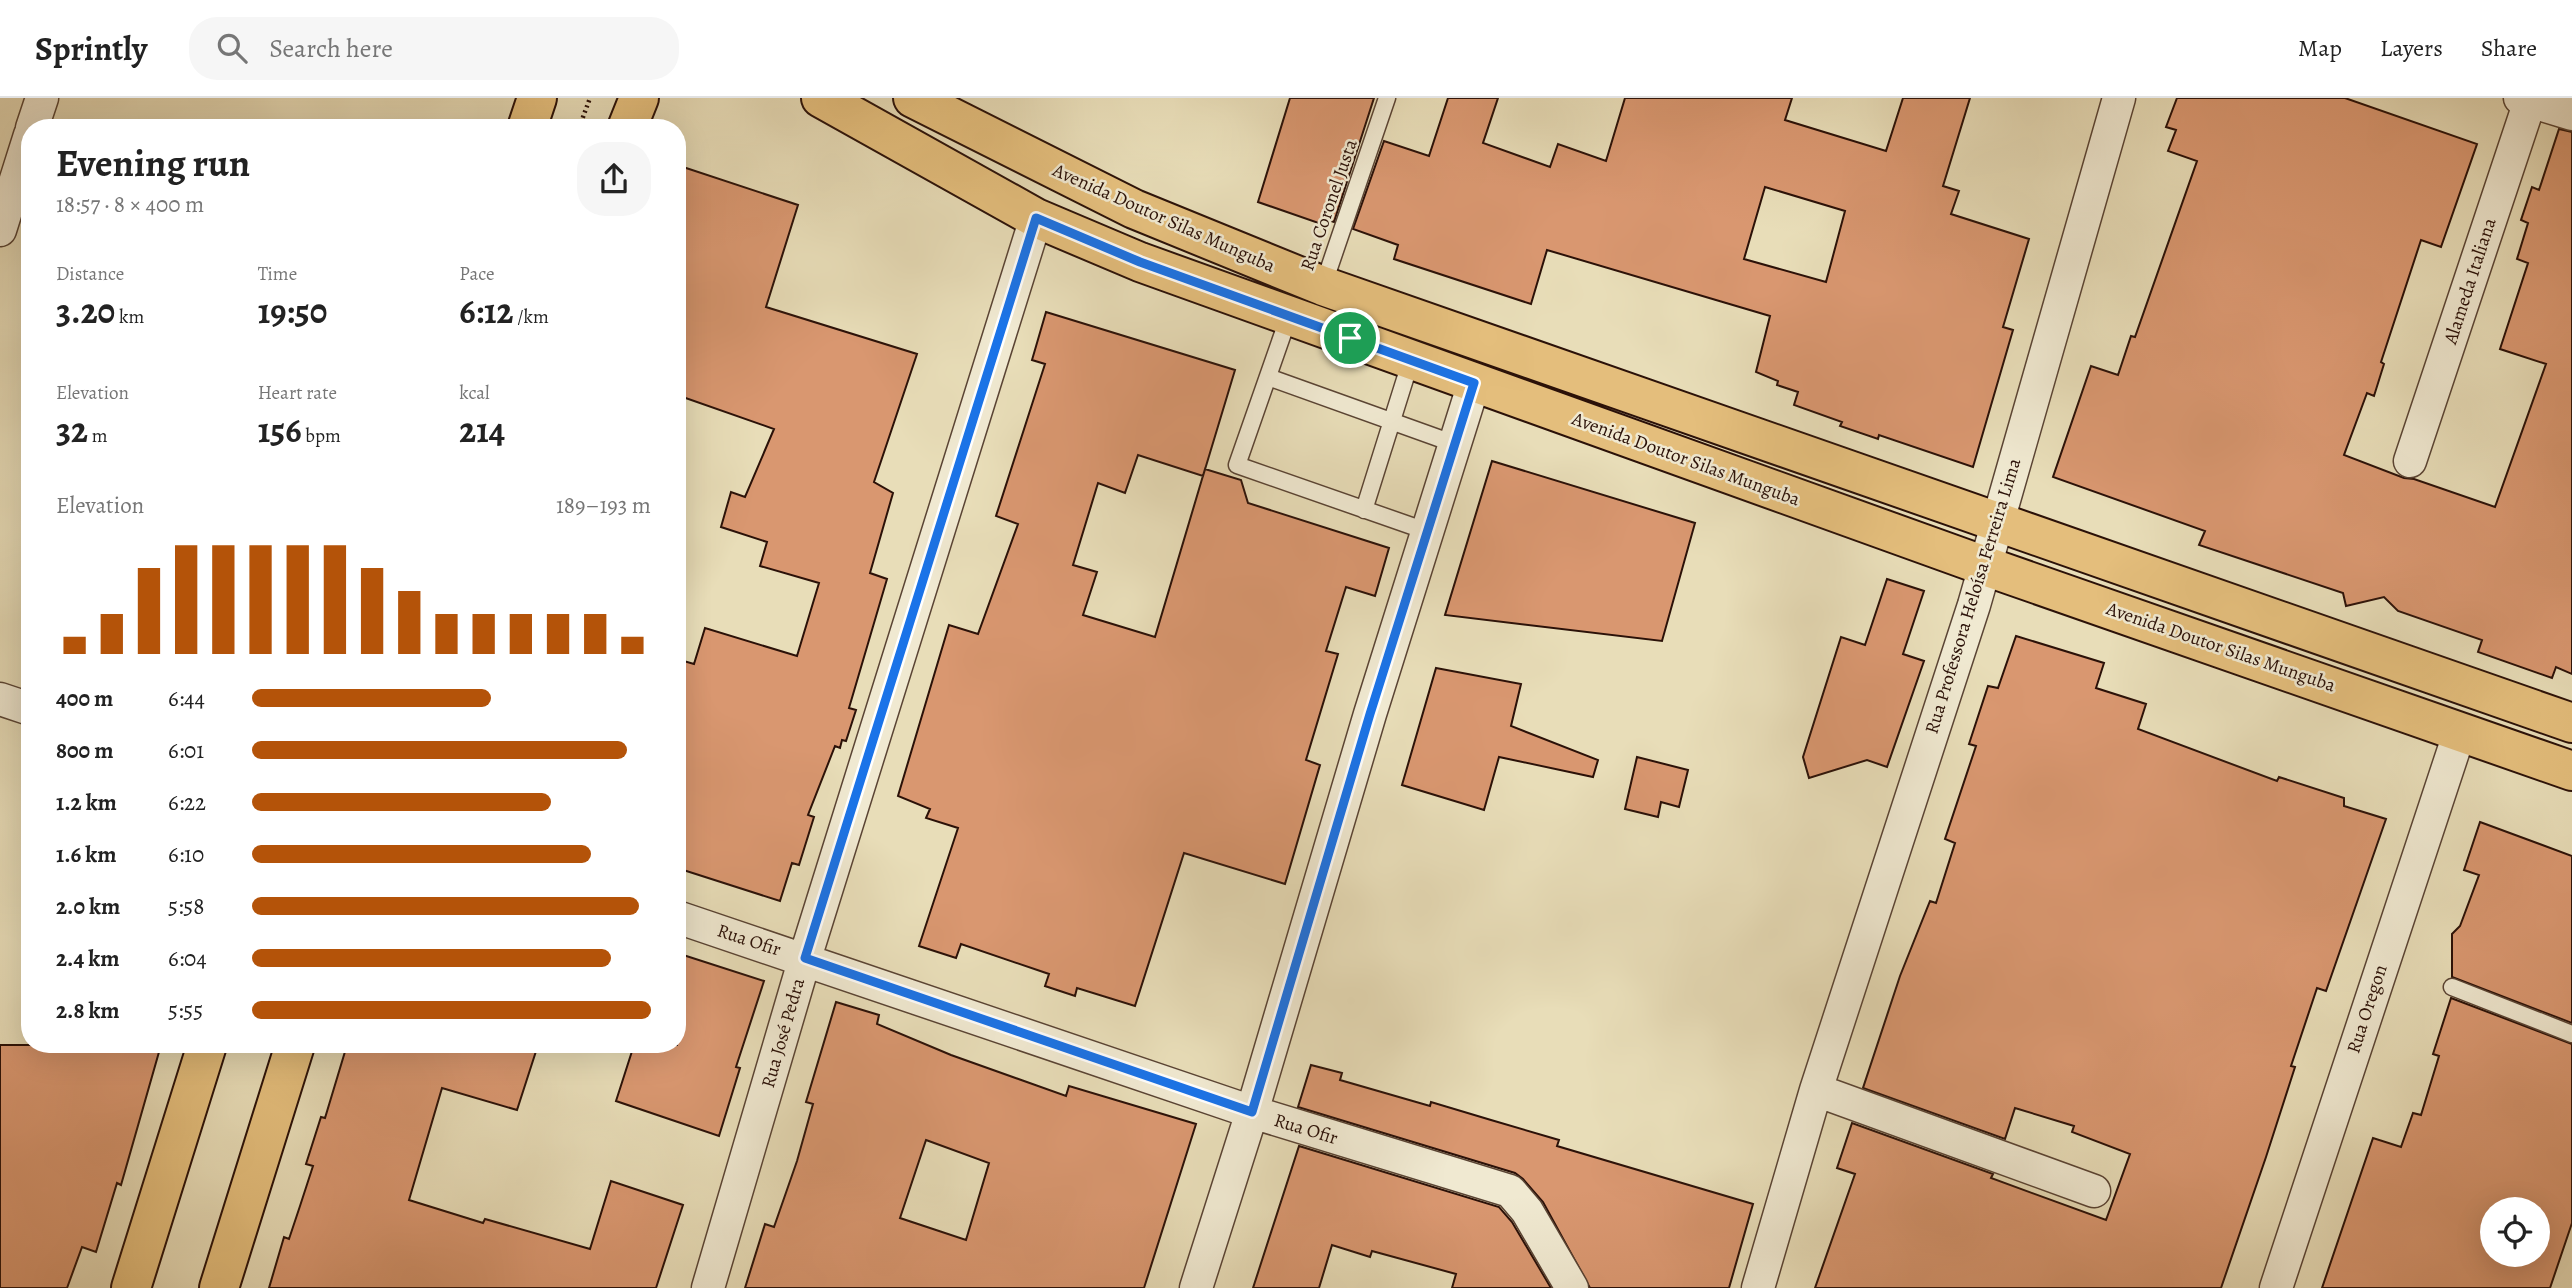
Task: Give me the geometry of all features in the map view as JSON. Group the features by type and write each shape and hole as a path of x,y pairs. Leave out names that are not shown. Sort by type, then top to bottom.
{"main road":[{"path":"530,119 537,98"},
{"path":"631,119 639,98"},
{"name":"Avenida Doutor Silas Munguba","path":"821,98 1036,218 1140,262 1985,566 2572,771"},
{"name":"Avenida Doutor Silas Munguba","path":"913,98 1134,209 1323,286 2572,723"},
{"path":"131,1288 204,1053"},
{"path":"219,1288 292,1053"}],"street":[{"path":"35,119 42,98"},
{"name":"Rua Professora Heloísa Ferreira Lima","path":"1758,1288 1816,1090 1985,566 2119,98"},
{"path":"2525,100 2572,114"},
{"name":"Alameda Italiana","path":"2410,461 2525,100"},
{"path":"0,230 21,164"},
{"name":"Rua José Pedra","path":"708,1288 805,958 1036,218"},
{"path":"1196,1288 1252,1112 1370,714 1474,383"},
{"path":"0,699 21,706"},
{"name":"Rua Oregon","path":"2276,1288 2460,731"},
{"name":"Rua Ofir","path":"686,920 805,958 1252,1112 1510,1191 1527,1211 1572,1288"},
{"path":"1816,1090 2094,1191"}],"lane":[{"name":"Rua Coronel Justa","path":"1323,286 1387,98"},
{"path":"1290,317 1237,465 1429,532"},
{"path":"1364,510 1411,360"},
{"path":"1268,377 1455,444"},
{"path":"2452,987 2572,1034"}],"path":[{"path":"582,119 590,98"}],"building":[{"path":"1290,98 1374,98 1334,222 1328,220 1327,226 1258,202"},
{"path":"1448,98 1498,98 1483,143 1550,167 1558,144 1606,161 1625,98 1792,98 1785,120 1886,151 1903,98 1970,98 1943,186 1959,191 1951,214 2029,239 2003,327 2013,330 1973,467 1879,435 1878,439 1840,426 1842,422 1794,405 1798,392 1777,385 1778,381 1756,372 1770,316 1547,250 1531,304 1394,259 1398,245 1353,229 1384,141 1429,156","holes":["1765,187 1845,211 1826,282 1744,259"]},
{"path":"2177,98 2345,98 2477,144 2441,247 2421,240 2381,362 2384,364 2374,396 2367,393 2344,455 2404,478 2495,507 2546,364 2500,349 2528,263 2517,259 2528,223 2521,220 2532,187 2539,190 2559,129 2572,132 2572,674 2556,667 2552,678 2478,652 2482,640 2398,611 2384,597 2346,606 2343,593 2199,545 2205,531 2053,477 2091,366 2118,375 2131,336 2135,337 2197,161 2168,151 2176,130 2166,127"},
{"path":"686,168 798,205 766,307 917,354 874,482 893,493 870,573 887,579 849,708 856,710 846,741 842,740 840,748 835,746 808,815 814,817 799,865 792,863 780,901 686,871 686,662 694,664 705,628 797,656 819,583 760,566 767,542 721,527 731,492 745,497 774,429 686,398"},
{"path":"1046,312 1235,370 1205,469 1241,480 1248,503 1389,548 1375,596 1346,587 1326,651 1338,654 1306,760 1320,765 1285,884 1184,853 1135,1006 1077,988 1075,996 1045,986 1049,974 961,944 956,958 919,946 958,828 926,818 930,809 898,796 949,625 978,634 1018,524 996,516 1045,364 1032,360","holes":["1138,455 1203,476 1155,637 1083,615 1097,572 1073,565 1098,483 1125,493"]},
{"path":"1492,461 1695,523 1662,641 1445,615"},
{"path":"1887,579 1924,591 1903,654 1924,661 1887,767 1867,760 1809,778 1803,757 1841,637 1865,645"},
{"path":"2016,636 2104,663 2096,688 2146,704 2138,729 2277,781 2279,777 2344,798 2344,806 2386,819 2326,991 2317,988 2291,1066 2295,1067 2221,1288 1815,1288 1855,1174 1837,1168 1852,1123 1993,1174 1991,1178 2106,1220 2130,1154 2072,1132 2074,1126 2015,1108 2005,1139 1863,1088 1900,976 1930,901 1936,903 1955,843 1945,839 1976,746 1969,744 1988,686 1998,688"},
{"path":"1436,668 1521,684 1511,726 1598,760 1593,777 1499,757 1484,810 1402,785"},
{"path":"1637,757 1688,770 1679,807 1661,802 1658,817 1625,809"},
{"path":"2480,822 2572,856 2572,1023 2452,977 2452,934 2460,926 2479,875 2464,870"},
{"path":"686,956 764,981 736,1067 740,1068 719,1136 616,1101 631,1053 686,1053"},
{"path":"2451,998 2572,1044 2572,1223 2550,1288 2322,1288 2373,1138 2401,1147 2413,1113 2421,1115 2439,1056 2433,1054"},
{"path":"836,1002 879,1015 877,1024 951,1055 1066,1096 1069,1086 1196,1124 1144,1288 745,1288 765,1224 774,1227 797,1161 813,1104 806,1102","holes":["926,1140 989,1163 966,1240 900,1218"]},
{"path":"0,1045 21,1045 21,1053 159,1053 121,1185 117,1183 96,1252 82,1247 67,1288 0,1288"},
{"path":"345,1053 535,1053 517,1110 442,1088 409,1200 483,1223 485,1219 590,1249 611,1181 683,1205 656,1288 269,1288 284,1237 289,1239 313,1166 306,1164 321,1117 325,1118"},
{"path":"1311,1065 1342,1073 1340,1080 1430,1106 1431,1102 1559,1140 1557,1146 1753,1204 1729,1288 1590,1288 1543,1202 1523,1179 1515,1173 1298,1107"},
{"path":"1299,1146 1499,1207 1512,1222 1551,1288 1452,1288 1456,1274 1372,1251 1370,1257 1332,1245 1319,1288 1253,1288"}],"route":[{"path":"1036,218 1140,262 1350,338 1474,383 1370,714 1252,1112 805,958 1036,218"}]}
